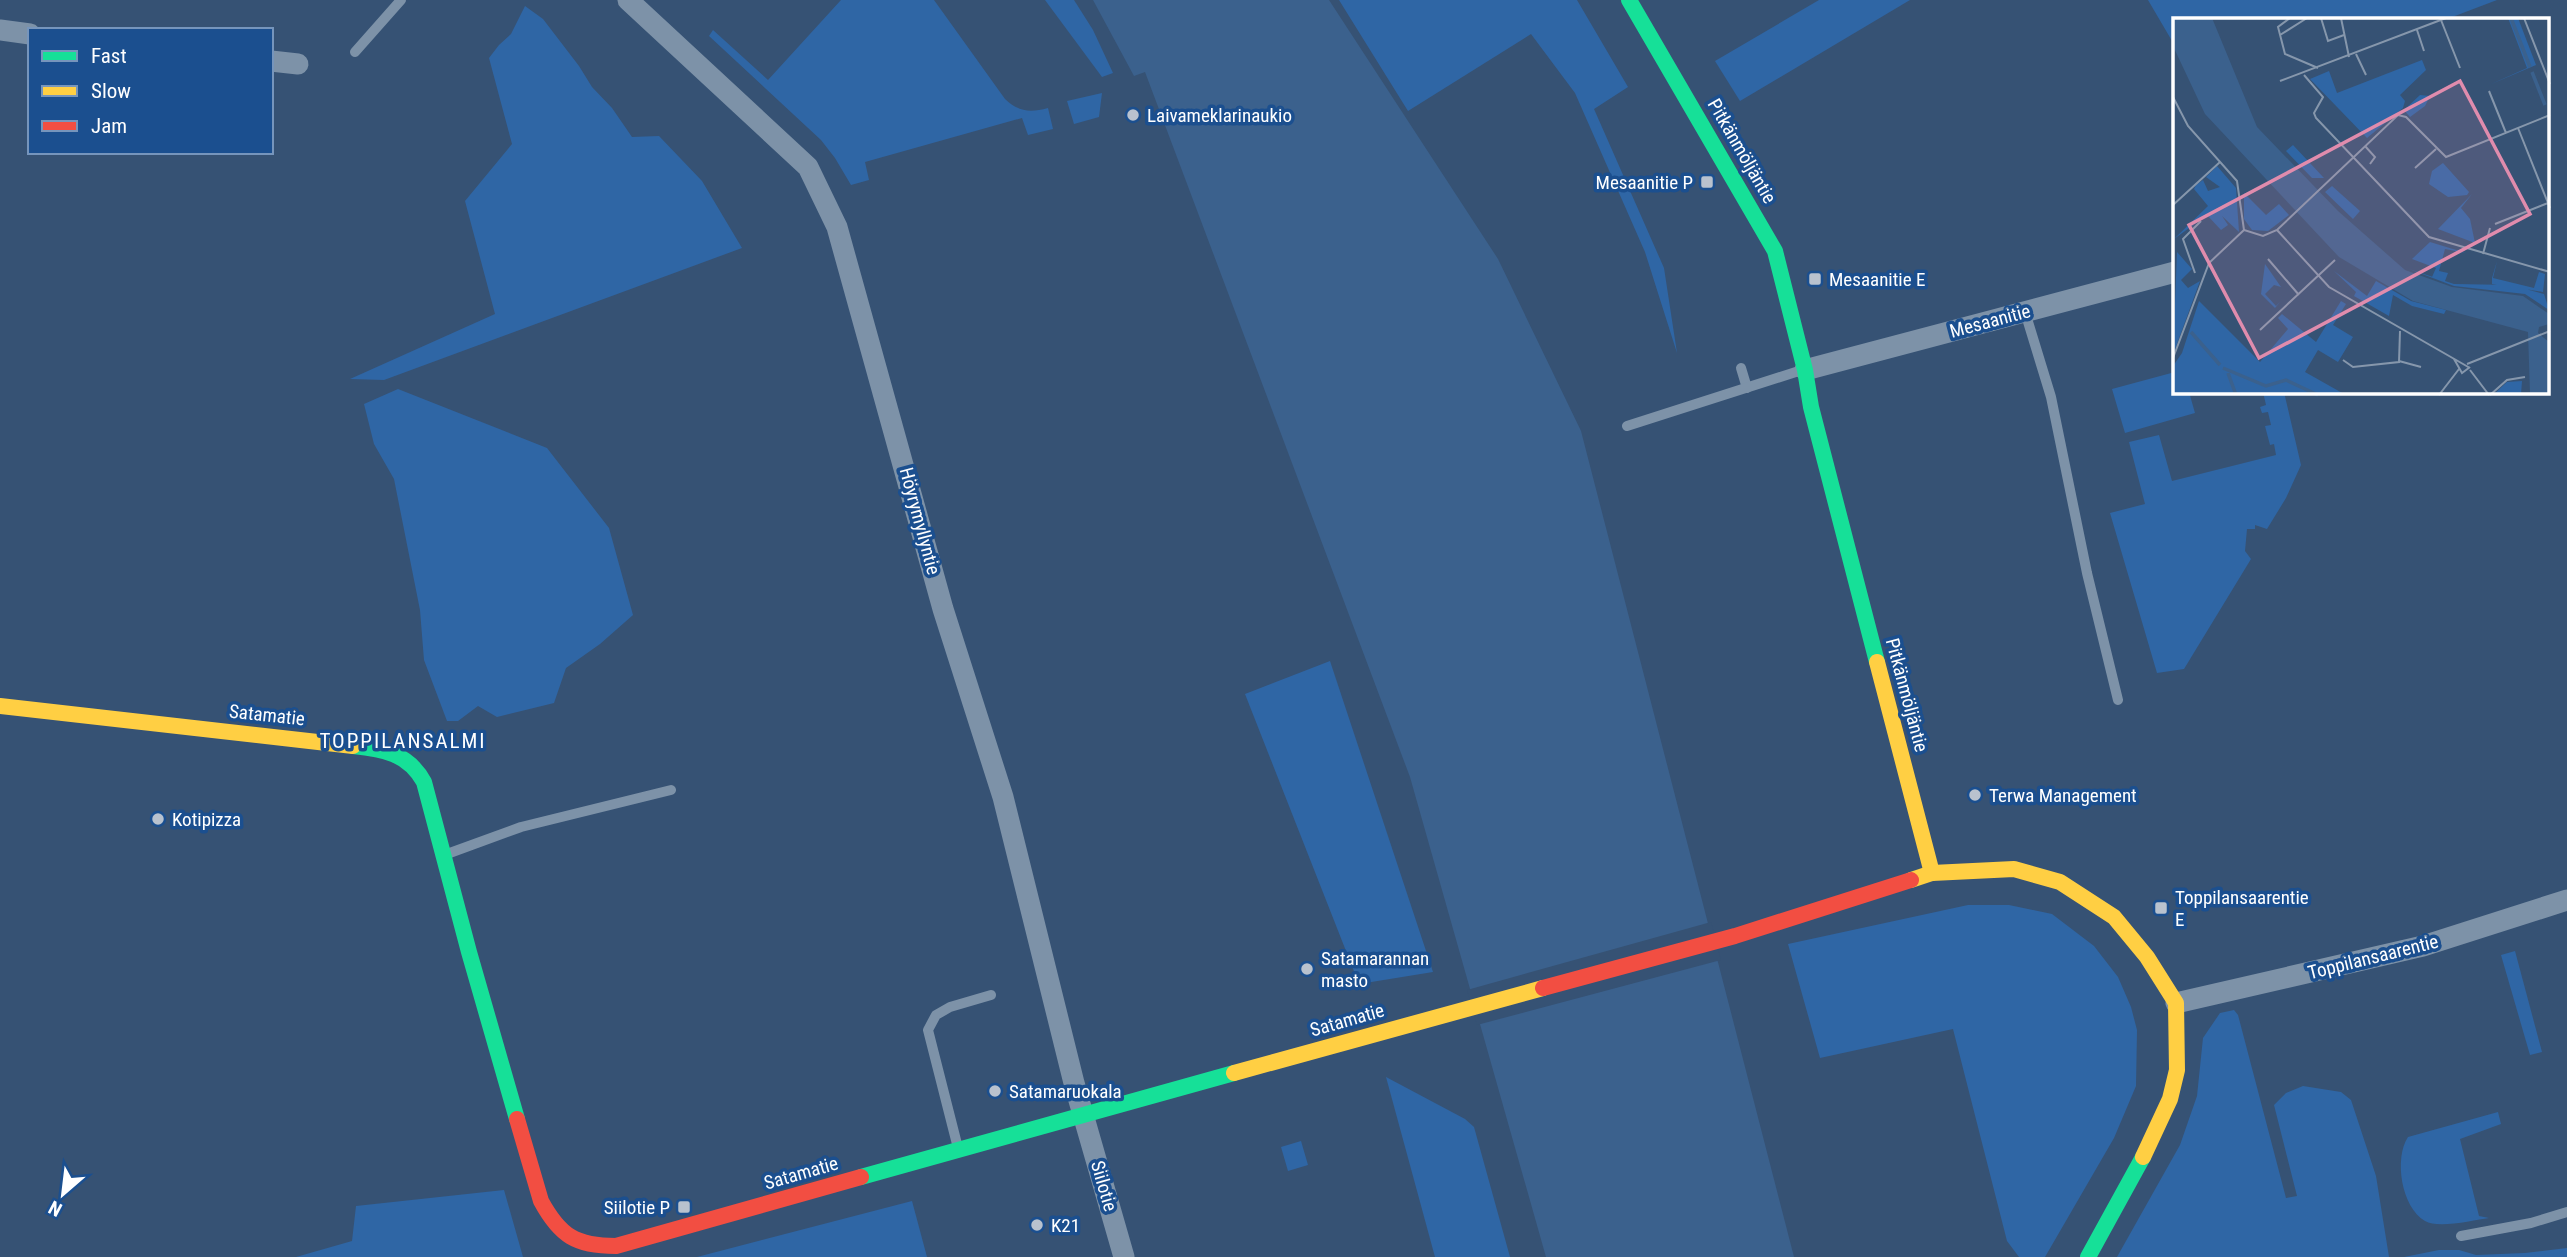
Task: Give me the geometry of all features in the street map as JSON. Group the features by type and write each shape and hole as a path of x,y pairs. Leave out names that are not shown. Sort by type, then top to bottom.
{"street":[{"name":"Höyrymyllyntie","path":"628,0 808,167 837,227 943,608 1003,797 1084,1116"},
{"name":"Pitkänmöljäntie","path":"1629,0 1775,251 1805,370 1811,407 1932,873"},
{"path":"0,30 28,34"},
{"path":"273,61 298,64"},
{"name":"Mesaanitie","path":"1805,370 2169,277"},
{"name":"Satamatie","path":"0,706 372,748 396,752 410,761 418,771 445,855 469,951 541,1201 556,1227 568,1238 594,1247 616,1246 1383,1031 1735,936 1932,873"},
{"path":"1932,873 2014,869 2060,883 2113,917 2147,957 2176,1003 2177,1070 2170,1099 2148,1148 2088,1257"},
{"name":"Toppilansaarentie","path":"2176,1003 2423,946 2567,901"},
{"name":"Siilotie","path":"1084,1116 1124,1257"}],"lane":[{"path":"355,52 401,0"},
{"path":"2025,312 2051,397 2087,572 2118,700"},
{"path":"1741,368 1747,388"},
{"path":"1627,426 1805,370"},
{"path":"445,855 521,827 671,790"},
{"path":"959,1150 928,1030 936,1015 950,1007 991,995"},
{"path":"2461,1236 2531,1223 2567,1212"}],"shaded area":[{"path":"841,0 934,0 1005,99 1015,107 1025,110 1048,108 1053,129 1028,135 1022,118 865,162 869,180 851,185 821,140 709,36 713,30 768,80"},
{"path":"1045,0 1074,0 1093,30 1113,73 1102,77"},
{"path":"1093,0 1329,0 1498,259 1581,431 1794,1257 1546,1257 1410,777 1145,72 1134,76"},
{"path":"1339,0 1577,0 1628,87 1594,109 1664,268 1677,353 1645,252 1575,93 1531,34 1408,111"},
{"path":"1819,0 1910,0 1740,101 1715,61"},
{"path":"2148,0 2497,0 2450,18 2173,18 2173,43"},
{"path":"525,6 543,19 632,137 659,136 702,181 742,248 384,380 350,379 495,314 465,201 512,144 489,58 511,34"},
{"path":"1102,93 1099,117 1074,124 1067,101"},
{"path":"2173,373 2173,394 2190,394 2195,413 2125,433 2112,389"},
{"path":"398,389 547,448 609,528 633,615 600,644 566,668 554,703 497,717 478,706 458,721 447,721 424,660 420,610 394,479 374,444 364,404"},
{"path":"2263,394 2284,394 2301,465 2286,498 2267,529 2255,525 2255,529 2247,529 2245,551 2251,559 2184,669 2157,673 2110,513 2145,504 2129,442 2159,435 2172,481 2276,455 2265,426 2271,425 2268,412 2262,413 2260,407 2266,405"},
{"path":"1330,661 1433,972 1359,984 1245,694"},
{"path":"1968,905 2009,905 2052,914 2094,946 2118,977 2131,1007 2137,1030 2136,1086 2114,1138 2045,1257 2019,1257 2007,1241 1953,1029 1820,1058 1788,944"},
{"path":"2515,951 2542,1052 2530,1055 2501,955"},
{"path":"2234,1010 2238,1015 2286,1198 2297,1196 2274,1105 2286,1093 2303,1086 2341,1092 2351,1100 2376,1176 2389,1257 2117,1257 2180,1145 2197,1096 2203,1038 2220,1013"},
{"path":"1386,1077 1465,1119 1474,1127 1510,1257 1435,1257"},
{"path":"2498,1112 2501,1124 2460,1139 2479,1216 2489,1218 2447,1224 2425,1221 2410,1205 2402,1182 2401,1157 2408,1137"},
{"path":"1301,1141 1308,1165 1288,1171 1281,1147"},
{"path":"504,1190 523,1257 296,1257 352,1241 356,1206"},
{"path":"912,1201 927,1257 697,1257"},
{"path":"2567,1248 2567,1257 2404,1257 2439,1250 2459,1250 2476,1255"}],"pier":[{"path":"1711,922 1721,960 1477,1025 1467,990"}],"traffic: fast":[{"path":"1629,0 1775,251 1805,370 1811,407 1877,662"},
{"path":"353,746 394,754 418,772 424,782 517,1119"},
{"path":"861,1177 1234,1073"},
{"path":"2088,1257 2143,1157"}],"traffic: slow":[{"path":"1877,662 1932,873"},
{"path":"0,706 353,746"},
{"path":"1911,880 1932,873 2014,869 2060,882 2114,917 2147,957 2176,1003 2177,1070 2170,1099 2143,1157"},
{"path":"1234,1073 1543,988"}],"traffic: jam":[{"path":"1543,988 1735,936 1911,880"},
{"path":"517,1119 541,1201 548,1213 571,1237 590,1244 616,1246 861,1177"}],"place":[{"name":"Laivameklarinaukio","path":"1133,115"},
{"name":"Mesaanitie P","path":"1707,182"},
{"name":"Mesaanitie E","path":"1815,279"},
{"name":"Terwa Management","path":"1975,795"},
{"name":"Kotipizza","path":"158,819"},
{"name":"Toppilansaarentie E","path":"2161,908"},
{"name":"Satamarannan masto","path":"1307,969"},
{"name":"Satamaruokala","path":"995,1091"},
{"name":"Siilotie P","path":"684,1207"},
{"name":"K21","path":"1037,1225"}],"district":[{"name":"TOPPILANSALMI","path":"403,741"}]}
